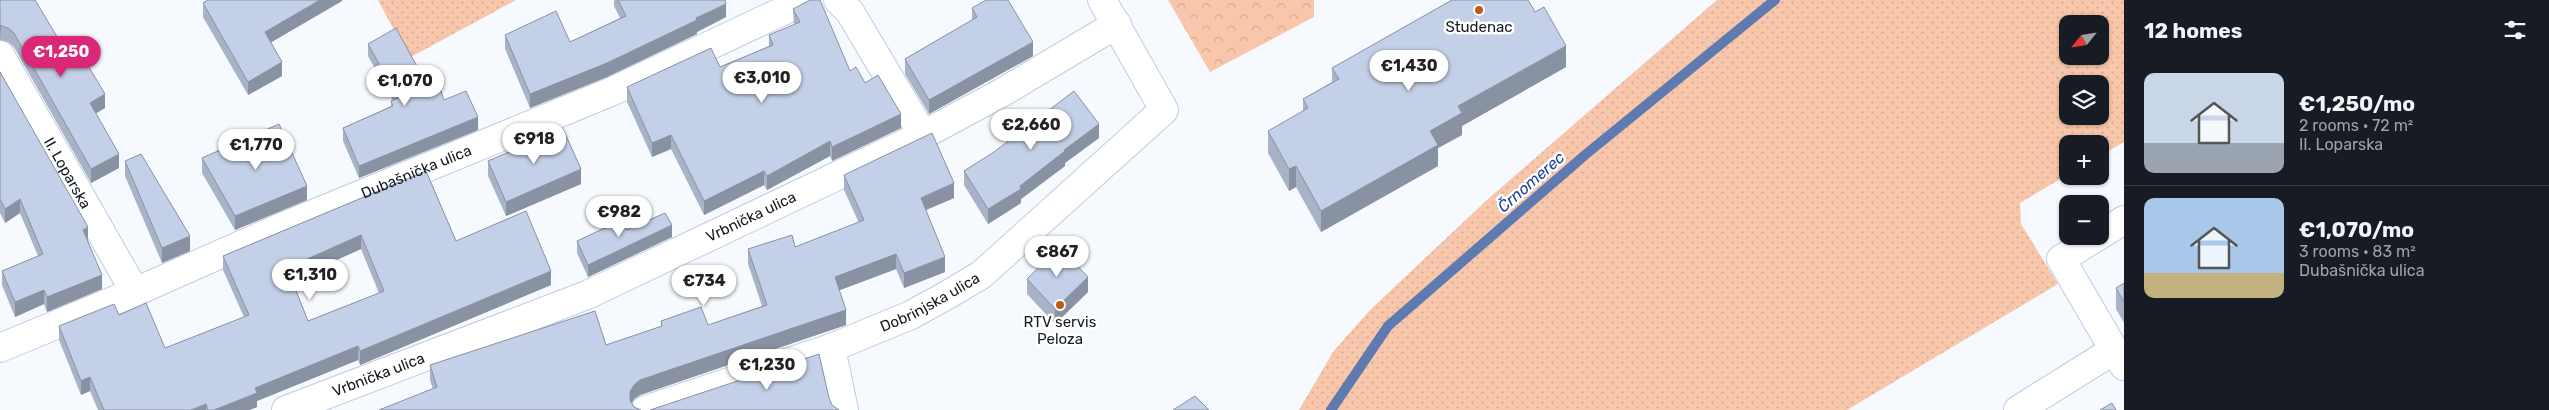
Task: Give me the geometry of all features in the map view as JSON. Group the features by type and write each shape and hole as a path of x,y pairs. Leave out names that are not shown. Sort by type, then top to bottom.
{"street":[{"name":"Dubašnička ulica","path":"0,348 135,292 276,229 613,91 806,0"},
{"path":"838,0 850,12 923,135"},
{"path":"1102,0 1117,24"},
{"name":"Vrbnička ulica","path":"286,410 587,295 923,135 1003,92 1117,24"},
{"name":"Dobrinjska ulica","path":"645,410 830,348 910,315 981,275 1164,110 1117,24"},
{"name":"II. Loparska","path":"0,55 135,292"},
{"path":"2109,230 2124,220"},
{"path":"2018,410 2119,358 2062,259 2085,245"},
{"path":"830,348 844,410"}],"green space":[{"path":"378,0 516,0 409,58"},
{"path":"1168,0 1314,0 1314,17 1210,72"},
{"path":"1717,0 2124,0 2124,142 2109,151 2109,135 2059,135 2059,180 2020,203 2021,224 2058,284 1847,410 1299,410 1333,352 1370,310 1488,199"}],"building":[{"path":"0,0 35,0 71,60 81,54 105,94 90,103 119,154 91,169 14,33 0,25"},
{"path":"208,0 320,0 265,32 282,62 248,82 203,3"},
{"path":"618,0 725,0 726,4 607,63 530,94 505,35 556,11 570,42 626,16"},
{"path":"810,0 820,0 850,71 856,67 865,83 878,75 901,114 832,147 830,141 767,176 764,171 704,201 671,135 652,143 627,87 711,48 720,67 773,45 769,35 800,22 793,9"},
{"path":"986,0 1008,0 1033,42 929,100 905,59 977,17 972,8"},
{"path":"1452,0 1528,0 1535,12 1544,7 1566,46 1458,106 1462,113 1430,131 1438,145 1321,211 1296,166 1289,169 1268,131 1308,108 1303,99 1339,79 1332,68"},
{"path":"396,28 431,92 440,88 444,100 466,91 478,117 359,166 343,128 393,106 391,101 398,98 368,44"},
{"path":"0,72 88,227 83,230 102,275 47,297 44,290 15,302 2,271 43,254 20,199 5,209 0,199"},
{"path":"1074,91 1099,124 1020,186 1021,189 988,209 964,171 994,152"},
{"path":"279,124 307,186 235,216 202,158"},
{"path":"563,129 581,169 506,202 488,161"},
{"path":"932,133 954,183 921,198 945,257 904,273 896,254 835,277 846,310 640,380 630,392 630,400 634,407 641,410 379,410 437,387 430,365 595,311 606,345 662,326 661,321 701,307 708,325 767,305 748,249 792,235 795,247 864,220 844,175"},
{"path":"141,154 190,236 162,248 125,161"},
{"path":"426,171 456,241 526,211 551,271 360,351 358,346 255,388 257,393 214,410 208,410 206,404 191,410 104,410 90,377 81,381 59,326 114,304 119,315 146,303 165,348 249,315 223,256","holes":["361,235 384,291 308,321 287,268"]},
{"path":"665,213 672,225 588,265 577,241 622,220 627,230"},
{"path":"1059,247 1088,277 1055,309 1027,279"},
{"path":"2124,283 2124,302 2116,288"},
{"path":"819,354 829,398 832,405 839,410 650,410"},
{"path":"1195,396 1209,410 1173,410"},
{"path":"2112,403 2116,410 2100,410"}],"waterway":[{"name":"Črnomerec","path":"1331,410 1388,326 1585,155 1775,0"}],"place":[{"name":"Studenac","path":"1479,10"},
{"name":"RTV servis Peloza","path":"1060,305"}]}
